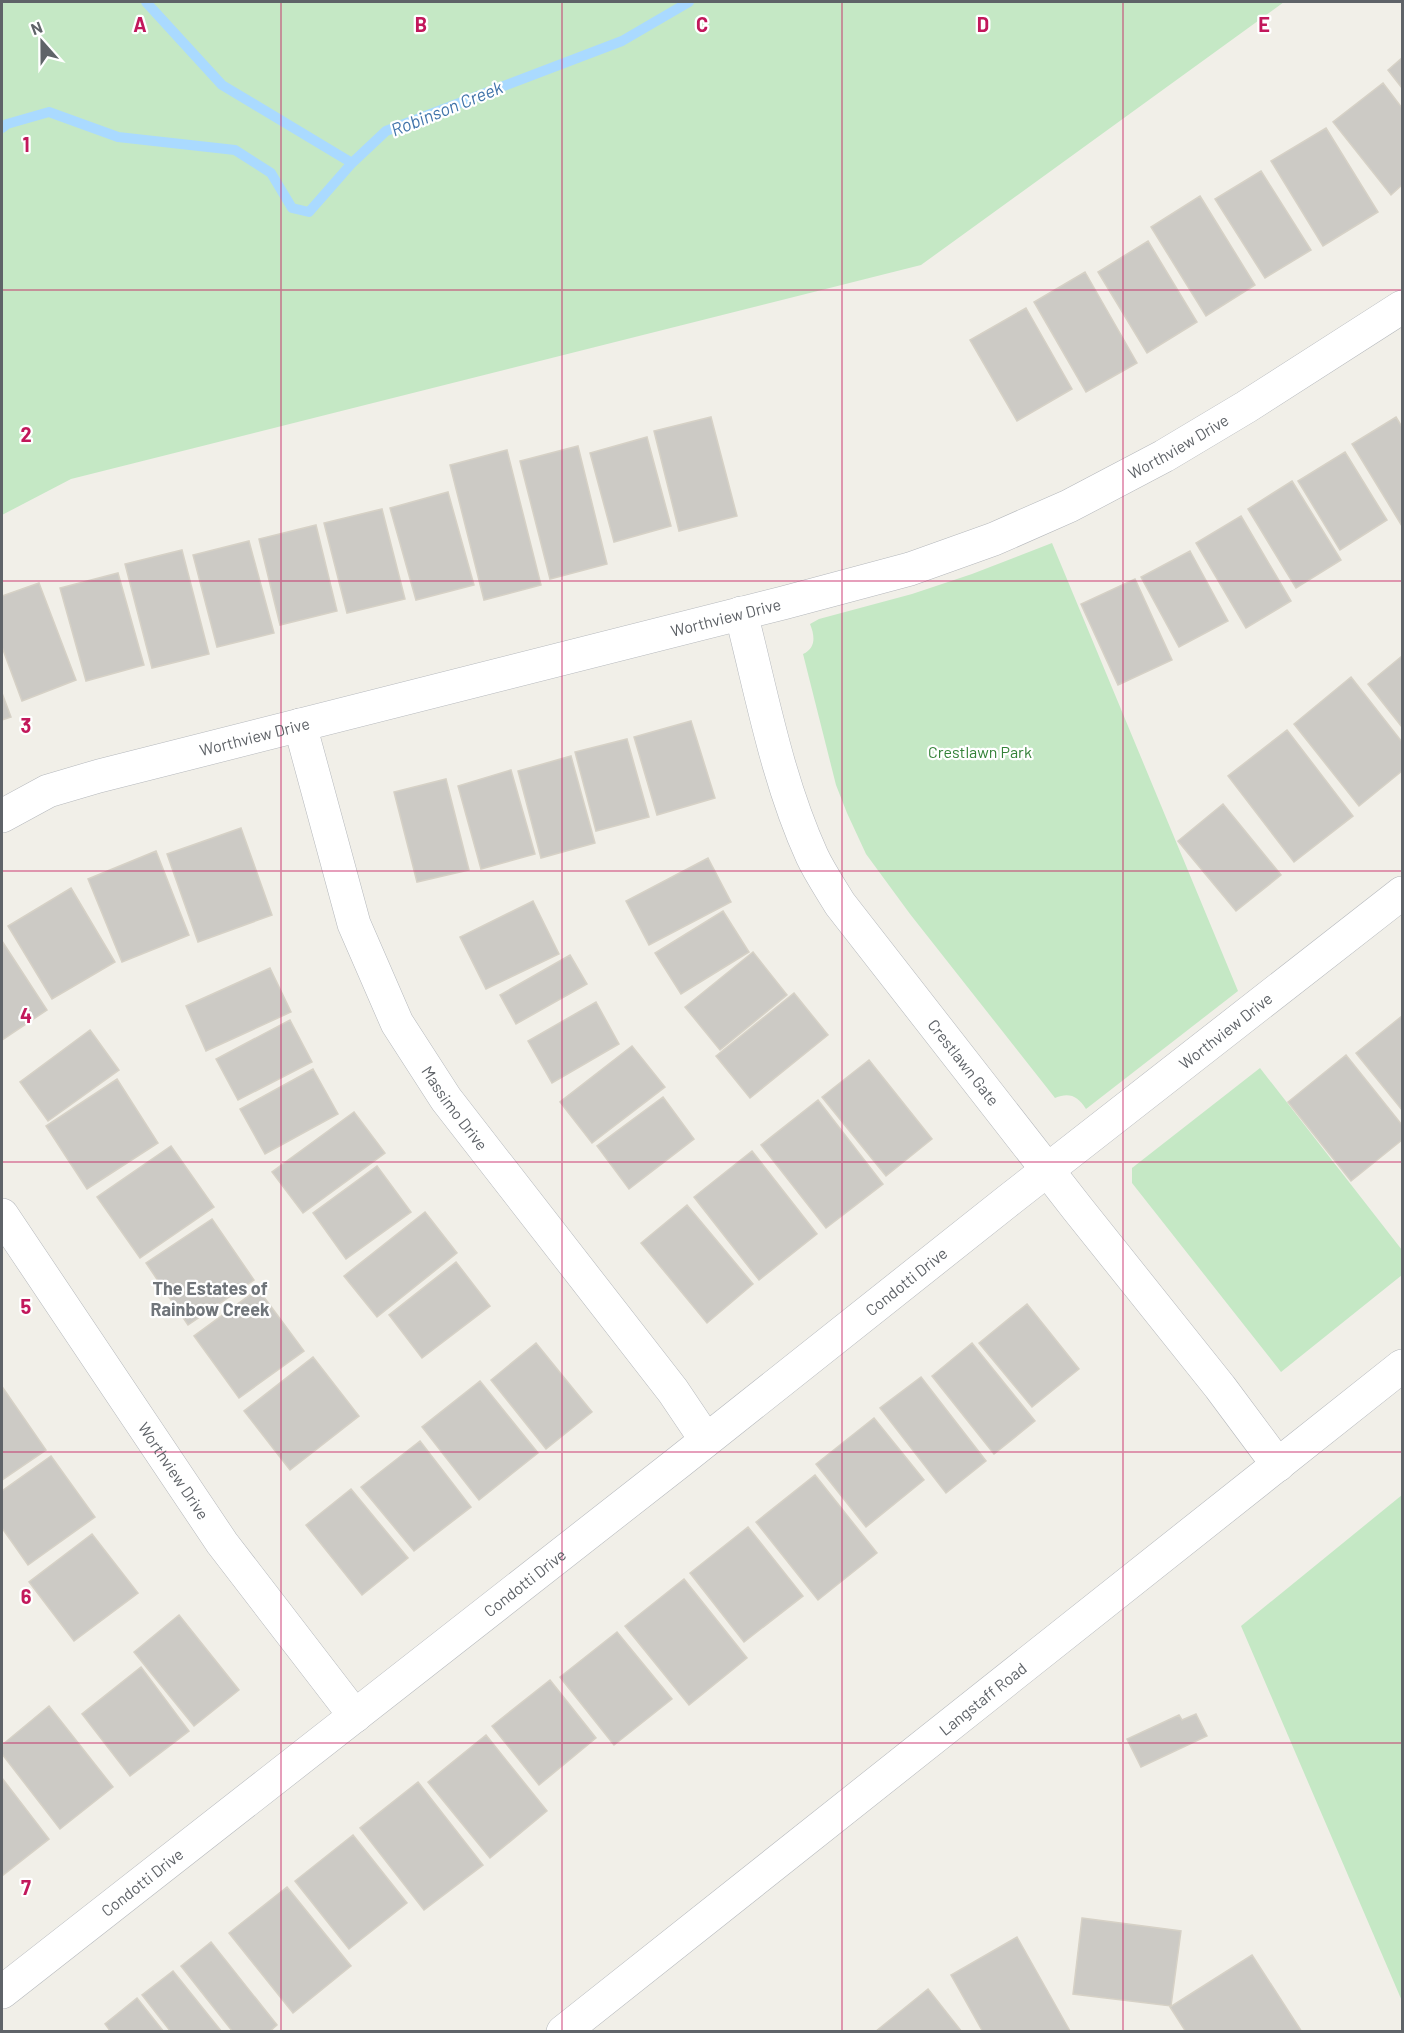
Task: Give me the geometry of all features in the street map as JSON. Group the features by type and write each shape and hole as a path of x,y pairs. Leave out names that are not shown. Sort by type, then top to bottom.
{"street":[{"name":"Worthview Drive","path":"2,816 58,788 171,757 910,569 994,539 1069,506 1164,456 1275,389 1402,307"},
{"name":"Crestlawn Gate","path":"741,613 779,766 794,811 813,858 840,904 1047,1171 1220,1387 1278,1465"},
{"name":"Massimo Drive","path":"300,725 354,924 397,1023 446,1099 673,1391 706,1440"},
{"name":"Worthview Drive","path":"1047,1171 1402,893"},
{"name":"Condotti Drive","path":"2,1992 1047,1171"},
{"name":"Worthview Drive","path":"2,1215 222,1542 355,1716"},
{"name":"Langstaff Road","path":"563,2031 1402,1366"}],"green space":[{"path":"2,2 1284,2 921,265 71,479 2,515"},
{"name":"Crestlawn Park","path":"1052,543 1238,991 1086,1109 1073,1096 1065,1095 1055,1098 910,914 866,854 836,785 803,654 810,648 813,641 810,624 819,619 912,594"},
{"path":"1260,1068 1402,1250 1402,1275 1281,1372 1132,1183 1132,1168"},
{"path":"1402,1495 1402,2001 1241,1626"}],"building":[{"path":"1402,58 1402,88 1388,70"},
{"path":"1383,83 1402,108 1402,185 1391,195 1333,122"},
{"path":"1326,128 1378,212 1323,246 1271,161"},
{"path":"1261,171 1311,250 1265,278 1215,199"},
{"path":"1200,196 1255,285 1206,316 1151,227"},
{"path":"1148,241 1197,322 1147,353 1098,272"},
{"path":"1085,272 1137,363 1086,392 1034,302"},
{"path":"1026,308 1072,389 1017,421 970,340"},
{"path":"711,417 737,516 679,531 654,431"},
{"path":"1396,417 1402,427 1402,526 1352,444"},
{"path":"647,437 671,526 614,542 590,453"},
{"path":"578,446 607,564 550,579 520,461"},
{"path":"507,450 541,585 484,600 450,465"},
{"path":"1345,452 1387,520 1340,550 1298,481"},
{"path":"1292,481 1341,560 1296,588 1248,509"},
{"path":"448,492 474,585 416,600 390,508"},
{"path":"382,509 405,599 347,613 324,523"},
{"path":"1241,516 1291,601 1246,628 1196,543"},
{"path":"316,525 337,611 280,625 259,539"},
{"path":"249,541 274,633 217,647 193,555"},
{"path":"182,550 209,654 152,668 125,564"},
{"path":"1190,551 1228,621 1179,647 1141,577"},
{"path":"118,573 144,665 86,681 60,588"},
{"path":"1135,579 1172,660 1118,685 1081,604"},
{"path":"39,583 76,680 22,701 2,647 2,596"},
{"path":"1402,656 1402,727 1368,684"},
{"path":"1351,677 1402,742 1402,771 1359,806 1294,724"},
{"path":"2,693 11,717 2,720"},
{"path":"691,721 715,798 657,815 634,737"},
{"path":"1287,730 1353,816 1294,862 1228,776"},
{"path":"627,739 649,817 596,831 575,752"},
{"path":"571,756 595,843 541,858 518,771"},
{"path":"511,770 535,854 481,869 458,786"},
{"path":"446,779 469,870 417,882 394,792"},
{"path":"1223,804 1281,875 1236,911 1178,841"},
{"path":"241,828 272,915 198,942 167,854"},
{"path":"156,851 189,935 122,962 88,879"},
{"path":"708,858 731,902 649,945 626,901"},
{"path":"71,888 115,962 52,999 8,926"},
{"path":"533,901 559,954 486,989 460,937"},
{"path":"723,911 749,952 681,994 655,953"},
{"path":"2,941 47,1010 2,1040"},
{"path":"753,952 787,995 720,1050 685,1007"},
{"path":"570,955 587,984 516,1024 500,995"},
{"path":"270,968 291,1012 206,1051 186,1006"},
{"path":"794,993 828,1035 750,1098 716,1056"},
{"path":"596,1002 619,1044 552,1083 528,1041"},
{"path":"1402,1016 1402,1110 1356,1053"},
{"path":"290,1020 312,1062 238,1100 216,1059"},
{"path":"90,1030 119,1070 48,1121 20,1082"},
{"path":"632,1046 665,1087 592,1143 560,1102"},
{"path":"1346,1055 1402,1125 1402,1140 1351,1181 1288,1102"},
{"path":"869,1060 932,1139 886,1176 822,1097"},
{"path":"313,1069 338,1114 265,1154 240,1109"},
{"path":"117,1079 158,1143 87,1189 46,1126"},
{"path":"663,1097 694,1139 629,1189 597,1146"},
{"path":"818,1100 883,1184 826,1228 761,1145"},
{"path":"354,1112 385,1153 303,1213 272,1172"},
{"path":"171,1146 214,1207 140,1258 97,1197"},
{"path":"752,1151 817,1234 759,1280 694,1197"},
{"path":"377,1166 411,1212 346,1259 313,1213"},
{"path":"687,1205 753,1284 707,1323 641,1243"},
{"path":"425,1212 457,1253 377,1317 344,1276"},
{"path":"212,1219 254,1280 188,1325 146,1263"},
{"path":"456,1262 490,1306 422,1358 389,1315"},
{"path":"258,1289 304,1351 239,1398 194,1336"},
{"path":"1027,1304 1079,1369 1032,1407 979,1343"},
{"path":"536,1343 592,1412 546,1449 491,1380"},
{"path":"972,1343 1035,1421 994,1454 932,1376"},
{"path":"313,1357 359,1416 290,1470 244,1411"},
{"path":"921,1377 986,1461 946,1493 880,1408"},
{"path":"480,1381 538,1453 479,1500 422,1427"},
{"path":"2,1389 46,1450 2,1480"},
{"path":"874,1418 924,1480 866,1527 816,1464"},
{"path":"420,1441 471,1507 414,1551 361,1487"},
{"path":"51,1456 95,1517 28,1565 2,1528 2,1491"},
{"path":"815,1475 877,1553 818,1600 756,1522"},
{"path":"351,1489 408,1558 362,1595 306,1525"},
{"path":"748,1527 803,1596 744,1642 690,1573"},
{"path":"92,1534 138,1593 74,1641 29,1582"},
{"path":"684,1579 747,1658 689,1705 625,1626"},
{"path":"179,1615 239,1690 194,1726 134,1652"},
{"path":"617,1632 672,1699 614,1745 560,1677"},
{"path":"141,1667 189,1731 130,1776 82,1714"},
{"path":"550,1680 596,1738 539,1785 492,1726"},
{"path":"49,1706 113,1787 60,1829 2,1754 2,1745"},
{"path":"1196,1714 1207,1736 1141,1767 1127,1739 1179,1715 1182,1720"},
{"path":"486,1735 547,1811 490,1858 428,1782"},
{"path":"2,1778 49,1839 2,1876"},
{"path":"418,1782 483,1865 424,1910 360,1828"},
{"path":"353,1835 407,1903 349,1949 295,1881"},
{"path":"287,1887 351,1966 293,2013 229,1933"},
{"path":"1082,1918 1181,1931 1171,2006 1073,1994"},
{"path":"1017,1937 1069,2032 983,2032 951,1975"},
{"path":"211,1942 277,2025 269,2032 233,2032 181,1966"},
{"path":"1252,1955 1302,2032 1186,2032 1170,2007"},
{"path":"173,1971 222,2032 171,2032 142,1995"},
{"path":"928,1989 962,2032 875,2032"},
{"path":"137,1998 164,2032 111,2032 105,2024"}],"waterway":[{"path":"146,2 222,85 352,163"},
{"name":"Robinson Creek","path":"2,128 7,124 49,112 118,137 235,150 271,173 292,208 309,212 352,163 386,131 622,41 689,2"}],"district":[{"name":"The Estates of Rainbow Creek","path":"210,1299"}]}
